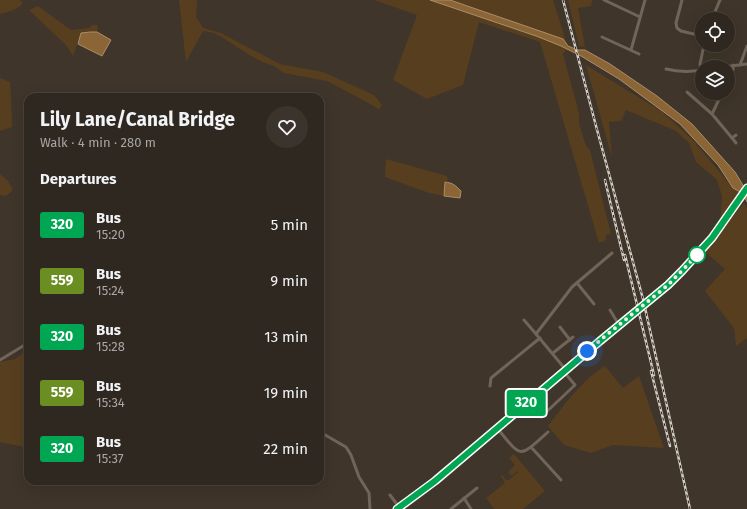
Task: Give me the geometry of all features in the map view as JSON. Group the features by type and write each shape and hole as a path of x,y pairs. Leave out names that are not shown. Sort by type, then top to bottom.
{"main road":[{"path":"398,508 430,484 651,299 682,271 720,228 747,188"}],"street":[{"path":"604,0 640,16"},
{"path":"631,50 645,0"},
{"path":"682,0 676,22 677,28 681,31 695,34"},
{"path":"715,12 720,0"},
{"path":"602,37 639,54"},
{"path":"740,65 747,46"},
{"path":"735,65 747,64"},
{"path":"666,69 673,71 695,70"},
{"path":"687,92 712,114 736,143"},
{"path":"712,114 719,100"},
{"path":"732,138 736,135"},
{"path":"536,334 572,287 609,258 612,253"},
{"path":"577,283 594,304"},
{"path":"610,310 619,325"},
{"path":"524,320 553,353 575,385 541,417"},
{"path":"553,353 571,339 560,327"},
{"path":"490,386 491,378 540,338"},
{"path":"0,360 24,345"},
{"path":"497,428 517,451 523,452 548,432"},
{"path":"324,434 346,447 351,454 359,477 369,493 370,509"},
{"path":"531,447 561,480"},
{"path":"452,509 477,488"},
{"path":"390,495 398,508"},
{"path":"464,498 471,509"}],"shaded area":[{"path":"0,0 20,0 23,4 14,10 0,14"},
{"path":"179,0 197,0 196,17 203,28 221,33 280,64 323,72 374,95 382,105 379,110 327,81 284,73 274,66 251,56 214,33 203,31 186,62"},
{"path":"374,0 553,0 569,51 566,50 563,54 579,113 579,123 586,146 590,150 611,234 606,235 606,240 599,243 540,42 479,22 463,85 427,99 393,80 417,15"},
{"path":"430,0 450,0 563,39 568,46 578,50 585,50 610,64 657,96 692,124 735,172 747,192 747,202 740,192 733,188 718,165 680,124 619,79 561,46"},
{"path":"568,0 592,0 591,6 578,8 585,47 579,46"},
{"path":"38,6 71,30 89,28 92,25 97,25 97,32 81,33 73,56 67,46 29,10"},
{"path":"97,32 111,40 102,56 78,44 81,33"},
{"path":"586,65 661,111 692,139 733,188 740,192 720,221 722,196 717,180 696,162 689,143 676,131 626,110 621,121 609,122 612,158"},
{"path":"0,78 10,82 12,127 0,131"},
{"path":"386,159 447,176 448,180 445,182 444,196 429,193 385,177"},
{"path":"0,174 8,181 13,190 6,196 0,195"},
{"path":"445,182 454,185 461,191 460,198 444,196"},
{"path":"744,203 747,207 747,338 736,346 734,328 705,291 725,269 704,251"},
{"path":"24,352 24,447 0,442 0,362 15,359"},
{"path":"605,366 623,388 639,376 664,448 613,445 591,453 564,445 548,426 567,401 581,386"},
{"path":"514,454 545,491 523,509 494,509 486,498 505,483 501,476 502,475 506,480 509,480 518,472 517,471 512,476 508,472 515,465 509,458"}],"railway":[{"path":"563,0 643,299 690,509"},
{"path":"605,180 624,260"},
{"path":"625,255 654,375"},
{"path":"651,371 670,446"}],"bus line":[{"name":"320","path":"397,509 435,481 668,285 712,238 734,209 747,188"}],"route":[{"path":"587,351 668,285 699,253 697,255"}]}
